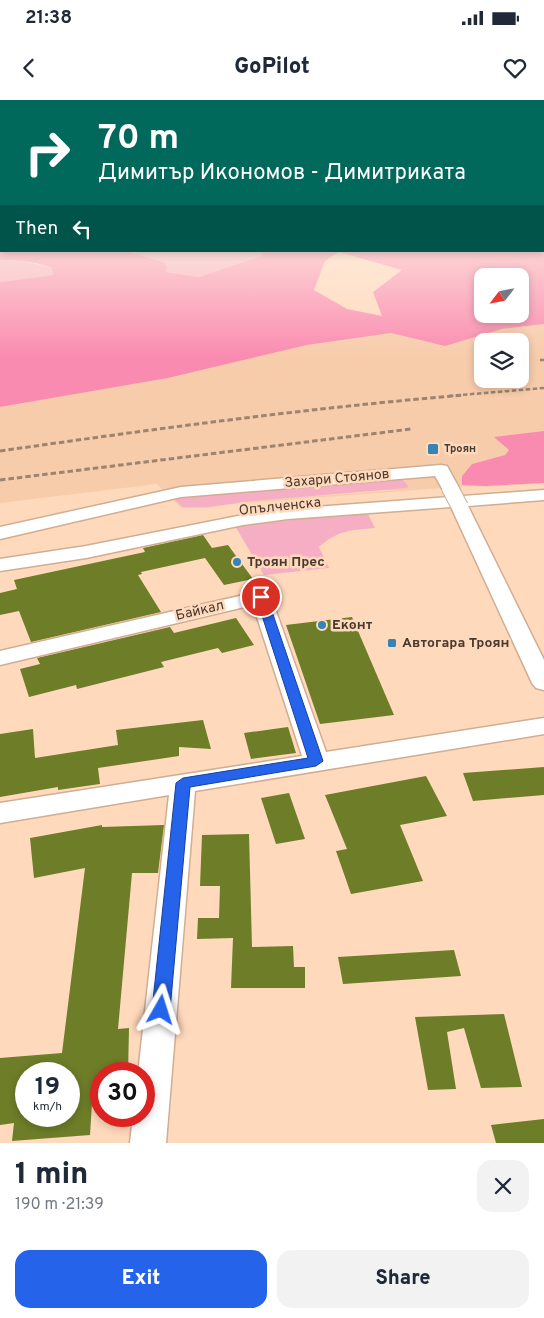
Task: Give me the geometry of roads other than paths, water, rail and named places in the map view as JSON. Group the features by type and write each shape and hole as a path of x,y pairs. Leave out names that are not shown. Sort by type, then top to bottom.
{"street":[{"name":"Захари Стоянов","path":"0,533 181,492 442,470 544,684"},
{"name":"Опълченска","path":"20,561 82,542 238,512 365,499 544,486"},
{"name":"Опълченска","path":"0,565 86,552 242,520 544,495"},
{"name":"Байкал","path":"0,658 261,597 316,761"},
{"path":"0,813 544,726"},
{"path":"148,1143 183,783"}],"railway":[{"path":"449,396 544,388"},
{"path":"0,451 232,420 464,395"},
{"path":"0,480 411,429"}],"place":[{"name":"Троян","path":"433,449"},
{"name":"Троян Прес","path":"237,562"},
{"name":"Еконт","path":"322,625"},
{"name":"Автогара Троян","path":"392,643"}]}
